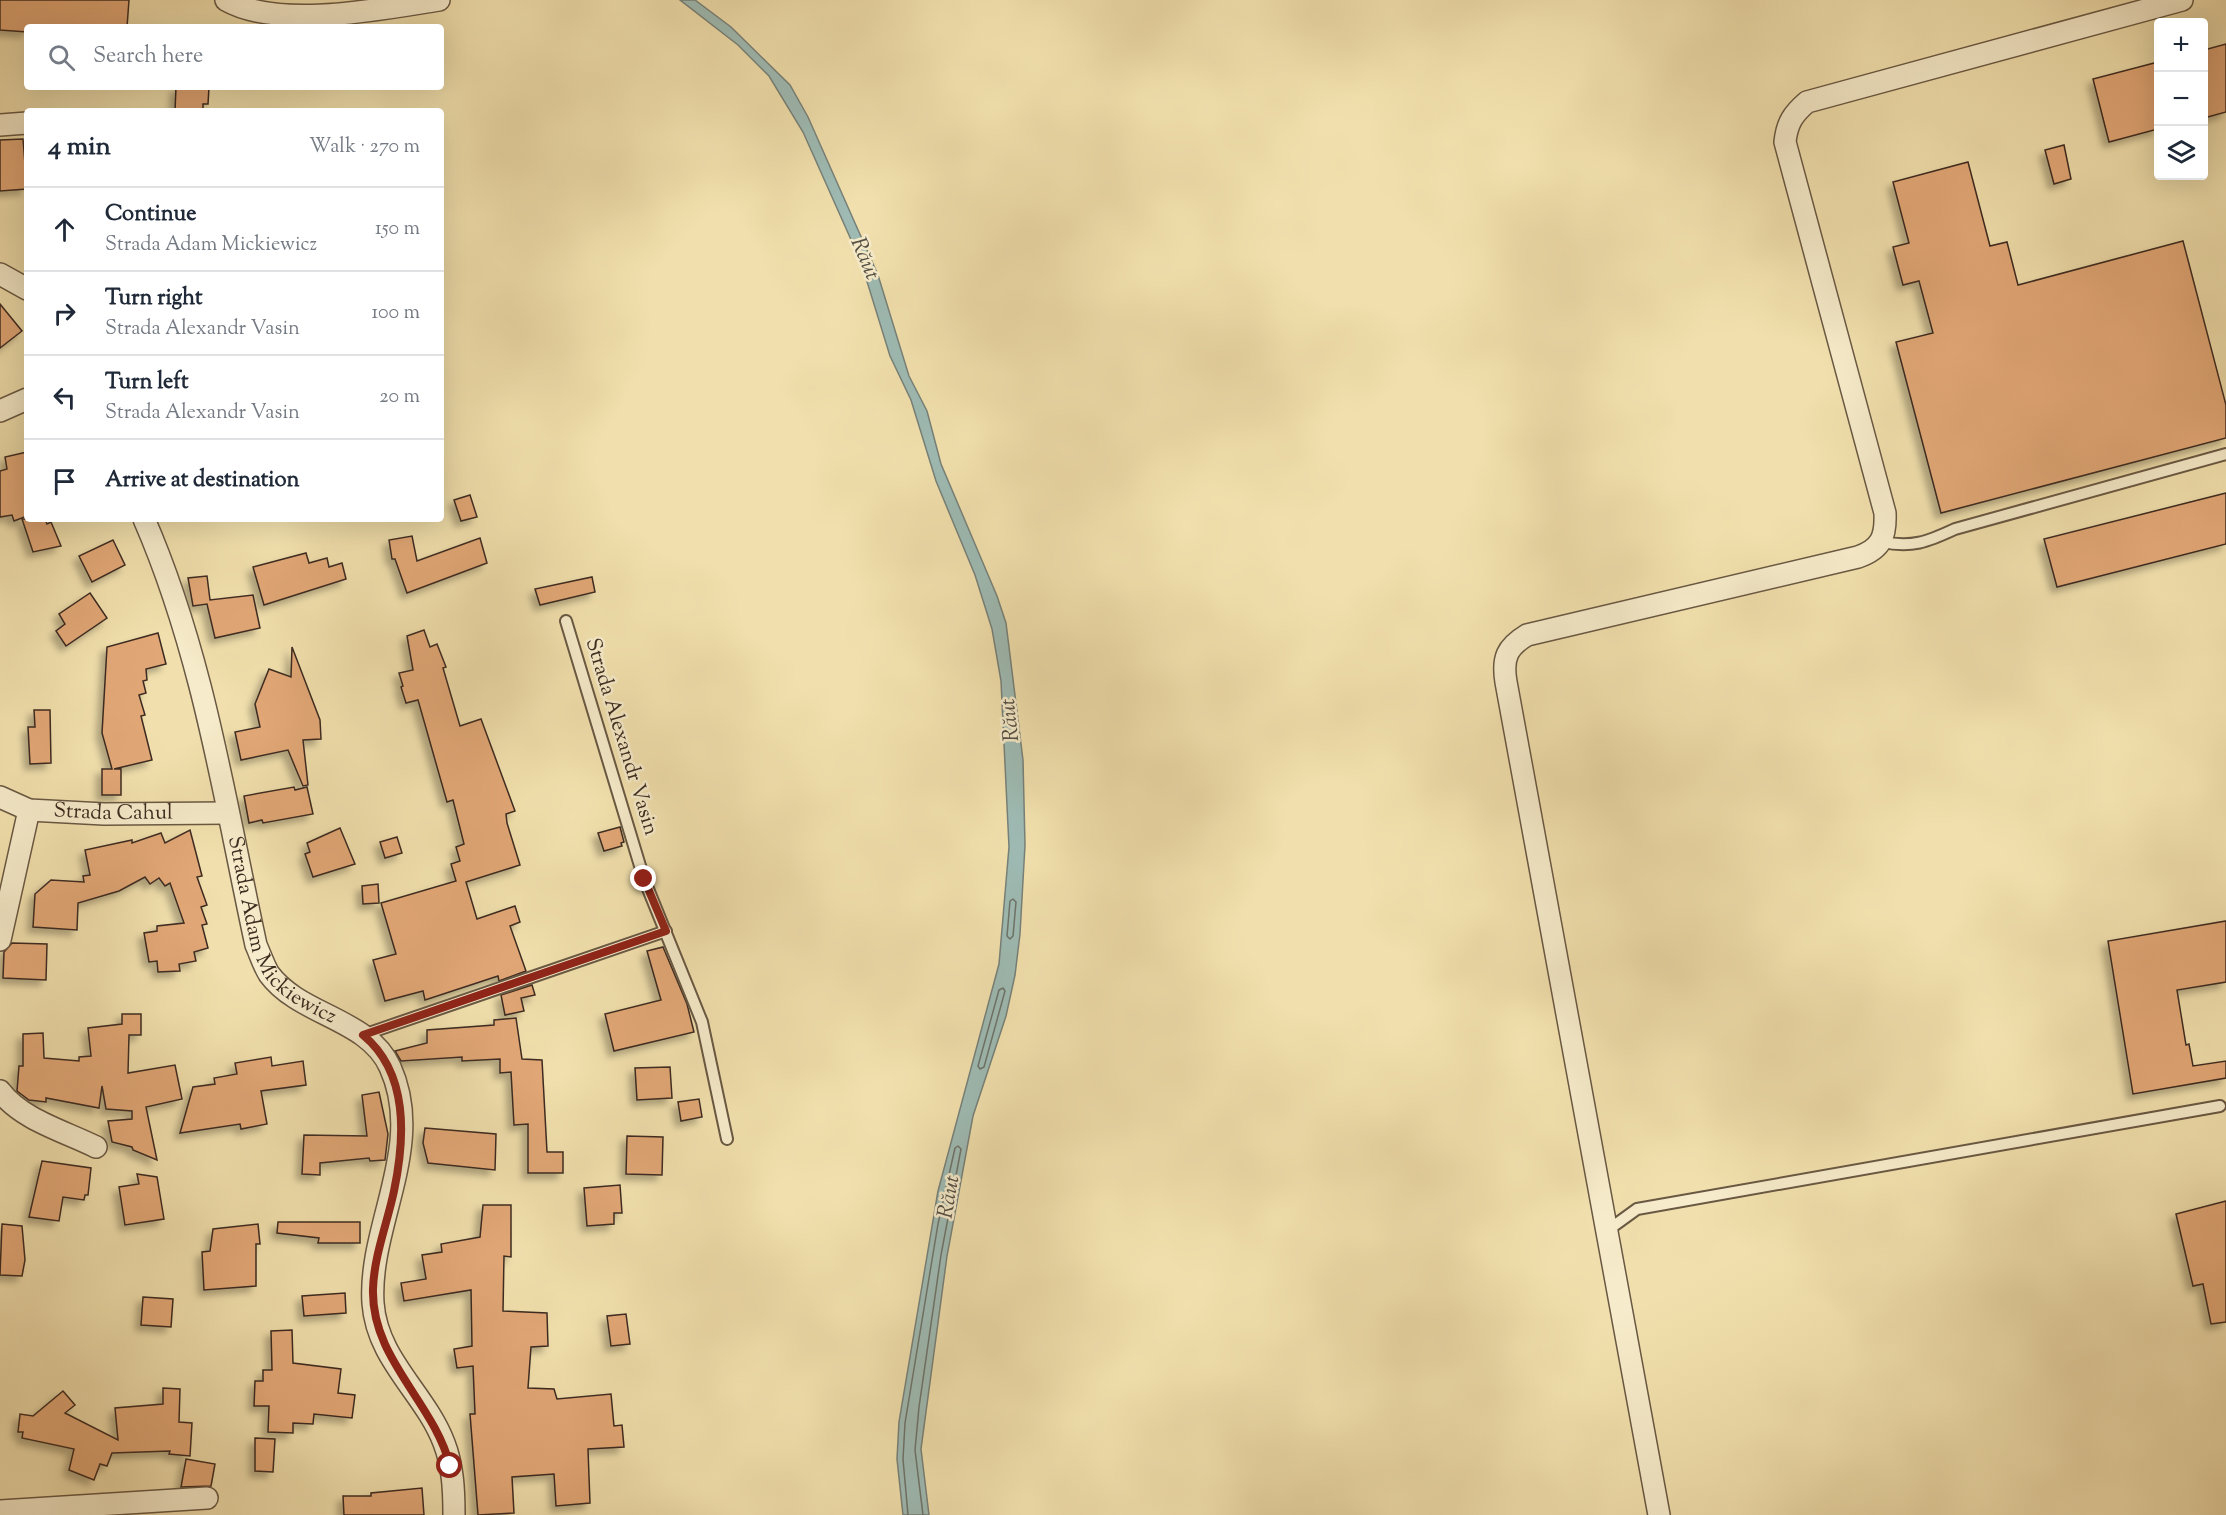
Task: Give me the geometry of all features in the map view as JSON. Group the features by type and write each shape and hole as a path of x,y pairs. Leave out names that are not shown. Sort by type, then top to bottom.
{"street":[{"path":"226,0 266,14 292,15 381,9 440,0"},
{"path":"1659,1515 1506,682 1505,656 1513,644 1527,635 1858,557 1873,552 1882,542 1886,529 1885,513 1785,142 1787,127 1793,113 1807,102 2182,0"},
{"path":"0,125 24,123"},
{"path":"0,274 24,287"},
{"path":"0,411 24,400"},
{"name":"Strada Adam Mickiewicz","path":"145,522 175,599 204,705 256,945 268,973 280,986 310,1008 363,1035 386,1059 399,1100 401,1135 397,1172 373,1289 378,1332 389,1356 444,1442 450,1466 454,1515"},
{"name":"Strada Cahul","path":"0,797 29,810 104,814 228,813"},
{"path":"0,940 29,810"},
{"path":"0,1091 10,1104 31,1117 96,1147"},
{"path":"0,1511 207,1498"}],"lane":[{"path":"1882,542 1904,547 1928,542 1955,530 2226,454"},
{"name":"Strada Alexandr Vasin","path":"566,621 644,879 702,1022 727,1139"},
{"path":"363,1035 666,931"},
{"path":"1608,1230 1637,1209 2220,1106"}],"water":[{"name":"Răut","path":"680,0 695,0 731,27 790,85 808,117 878,275 909,376 927,411 941,464 997,596 1006,623 1023,760 1025,845 1020,934 1015,975 1006,1016 973,1116 947,1256 921,1449 929,1515 903,1515 897,1459 899,1422 938,1191 999,964 1009,847 1001,681 992,629 975,575 936,481 911,400 890,356 861,262 803,132 769,76 738,45"}],"building":[{"path":"0,0 129,0 127,24 24,24 24,32 0,30"},
{"path":"2226,44 2226,112 2208,117 2208,72 2208,49"},
{"path":"2154,63 2154,130 2109,142 2093,79"},
{"path":"176,90 209,90 208,104 203,104 203,108 175,108"},
{"path":"23,139 24,189 0,191 0,140"},
{"path":"2064,145 2071,179 2054,184 2045,150"},
{"path":"1968,162 1990,246 2007,242 2018,285 2183,241 2226,405 2226,438 1941,513 1896,342 1933,333 1919,281 1903,285 1893,247 1909,243 1893,182"},
{"path":"0,304 22,331 0,348"},
{"path":"24,453 24,517 14,521 12,515 0,517 0,471 7,469 5,457"},
{"path":"2226,493 2226,544 2057,587 2044,539"},
{"path":"470,495 477,517 461,521 454,500"},
{"path":"22,519 24,522 46,522 47,524 51,522 61,546 33,552"},
{"path":"412,536 417,561 480,538 487,563 407,593 395,559 392,559 389,540"},
{"path":"113,540 125,565 92,582 79,556"},
{"path":"306,553 309,563 327,558 329,567 342,563 346,579 264,605 253,567"},
{"path":"207,576 210,600 253,595 260,628 215,638 207,604 193,606 188,578"},
{"path":"592,577 595,592 540,605 535,589"},
{"path":"90,593 107,618 66,646 56,631 65,624 59,614"},
{"path":"424,630 430,647 437,644 446,667 443,668 460,726 481,719 515,811 506,814 520,865 466,882 477,919 515,906 520,922 510,926 526,971 499,981 498,976 425,1000 423,991 385,1001 373,960 396,954 381,903 456,881 451,864 460,861 456,847 464,844 453,800 447,802 418,700 406,703 401,687 403,686 399,673 413,670 407,636"},
{"path":"158,633 166,664 146,669 147,680 143,681 146,693 139,695 145,715 141,716 152,760 114,769 121,769 121,795 102,795 102,769 112,769 102,733 107,647"},
{"path":"292,647 320,720 321,739 303,740 308,785 303,786 288,750 241,760 235,732 260,727 255,704 269,669 291,677"},
{"path":"34,710 50,710 51,763 30,764 28,727 35,727"},
{"path":"294,787 295,790 307,787 313,814 263,823 262,820 249,823 244,796"},
{"path":"620,827 624,842 621,843 622,846 604,851 598,833"},
{"path":"340,828 355,864 313,877 305,854 310,852 307,843"},
{"path":"190,830 202,876 197,877 207,905 201,907 207,924 202,925 208,948 194,952 196,961 179,964 180,971 158,972 157,961 149,962 144,933 157,931 157,926 184,923 170,883 165,886 159,878 150,884 145,877 119,891 78,903 77,930 33,927 35,894 51,880 84,882 83,876 90,875 85,850 132,840 132,843 161,833 165,843"},
{"path":"397,837 402,853 385,858 380,842"},
{"path":"378,884 379,903 363,904 362,886"},
{"path":"2226,921 2226,982 2177,990 2186,1045 2189,1044 2193,1066 2226,1061 2226,1078 2133,1094 2108,941"},
{"path":"12,943 47,944 46,980 3,978 4,952"},
{"path":"663,947 687,1004 694,1032 614,1051 605,1014 661,1000 647,951"},
{"path":"532,985 535,995 521,998 524,1011 505,1015 501,995"},
{"path":"122,1014 141,1014 141,1035 129,1035 128,1073 175,1065 182,1099 146,1107 157,1160 133,1150 132,1147 112,1142 108,1121 132,1119 132,1111 106,1109 102,1086 99,1108 46,1098 46,1102 29,1100 17,1091 19,1066 23,1066 23,1034 43,1033 44,1058 79,1061 79,1057 91,1056 88,1028 122,1024"},
{"path":"516,1018 522,1059 542,1060 547,1152 563,1152 563,1173 528,1173 528,1124 514,1125 511,1072 500,1073 500,1059 462,1061 462,1057 401,1061 395,1051 427,1043 427,1030 494,1025 494,1020"},
{"path":"271,1057 272,1066 303,1061 306,1085 261,1091 267,1124 241,1129 240,1124 180,1133 193,1087 215,1084 214,1078 237,1074 235,1063"},
{"path":"670,1067 672,1098 637,1100 635,1068"},
{"path":"379,1092 388,1134 385,1160 370,1161 369,1158 320,1163 320,1175 302,1174 304,1135 367,1136 362,1095"},
{"path":"699,1099 702,1117 681,1121 678,1102"},
{"path":"425,1128 496,1134 495,1170 428,1163 423,1143"},
{"path":"627,1136 663,1137 662,1175 626,1174"},
{"path":"42,1161 91,1168 88,1195 85,1195 84,1200 63,1197 59,1221 29,1217"},
{"path":"137,1174 157,1177 164,1219 125,1225 119,1187 139,1184"},
{"path":"620,1185 622,1213 614,1213 614,1224 587,1226 584,1188"},
{"path":"2226,1201 2226,1322 2211,1324 2203,1284 2193,1286 2176,1214"},
{"path":"483,1205 511,1205 511,1257 504,1256 503,1311 547,1313 548,1346 531,1347 528,1388 554,1389 557,1399 611,1394 614,1426 622,1425 624,1447 588,1449 590,1503 556,1506 554,1474 512,1477 514,1513 478,1515 470,1414 475,1414 473,1366 457,1368 454,1349 472,1346 471,1290 404,1301 401,1283 426,1279 422,1255 442,1252 441,1244 480,1237"},
{"path":"278,1222 360,1222 360,1243 318,1243 319,1238 277,1233"},
{"path":"2,1224 22,1226 25,1260 22,1276 0,1275"},
{"path":"258,1224 260,1244 256,1244 256,1286 204,1290 202,1252 210,1251 213,1229"},
{"path":"345,1293 346,1313 304,1316 302,1296"},
{"path":"143,1297 173,1299 171,1327 141,1325"},
{"path":"626,1314 630,1344 611,1346 607,1316"},
{"path":"292,1330 293,1363 341,1369 338,1393 355,1395 352,1418 314,1414 313,1424 293,1423 293,1433 268,1432 269,1406 254,1406 255,1381 263,1381 263,1370 272,1370 271,1331"},
{"path":"163,1388 180,1389 179,1422 192,1423 190,1456 169,1454 170,1451 112,1453 107,1466 100,1464 94,1480 69,1470 74,1449 22,1438 23,1432 18,1432 20,1414 33,1416 63,1391 75,1405 65,1413 118,1440 115,1408 163,1404"},
{"path":"255,1438 275,1439 273,1472 255,1471"},
{"path":"186,1459 215,1464 211,1486 181,1487"},
{"path":"422,1488 424,1515 344,1515 343,1496 371,1496 371,1493"}],"route":[{"path":"450,1466 444,1442 389,1356 378,1332 373,1289 382,1232 394,1191 401,1135 399,1100 391,1068 376,1046 363,1035 666,931 644,879"}]}
